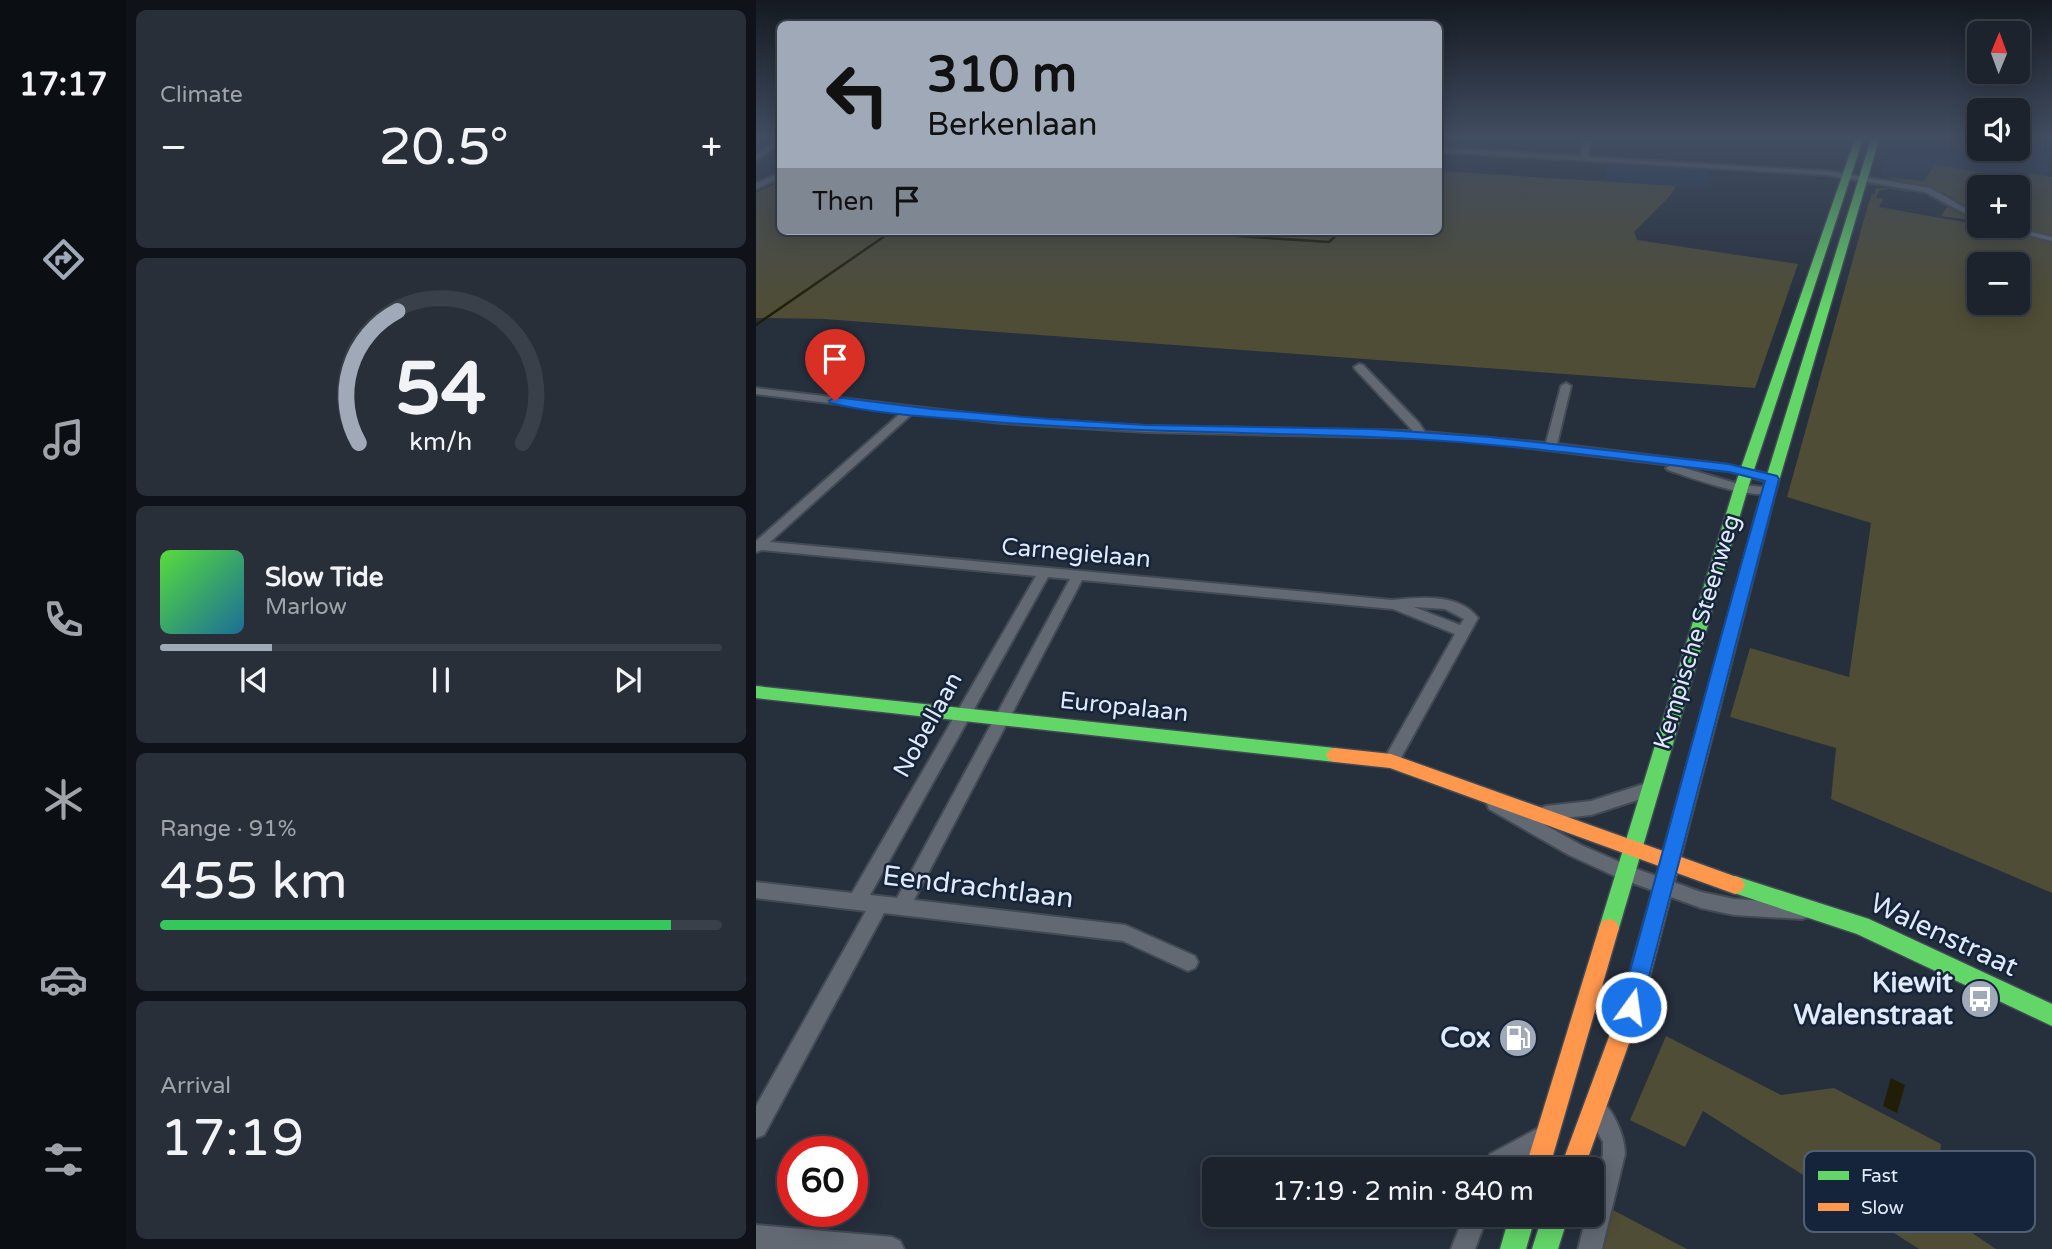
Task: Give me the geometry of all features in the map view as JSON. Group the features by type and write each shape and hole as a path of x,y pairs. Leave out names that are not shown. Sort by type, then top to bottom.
{"main road":[{"name":"Kempische Steenweg","path":"1541,1157 1746,472 1848,194"},
{"name":"Kempische Steenweg","path":"1576,1157 1631,1007 1850,194"},
{"name":"Europalaan","path":"756,692 1391,761 1633,848"},
{"name":"Walenstraat","path":"1633,848 1706,876 1788,900 1810,911 1862,926 2052,1015"},
{"path":"1513,1249 1519,1227"},
{"path":"1545,1249 1552,1227"}],"street":[{"path":"1933,194 1967,212"},
{"path":"2030,234 2052,239"},
{"path":"1359,368 1415,425 1421,435"},
{"path":"1551,446 1566,386"},
{"path":"756,391 1001,420 1146,429 1421,435 1551,446 1746,472 1770,485"},
{"path":"757,546 909,411"},
{"path":"1637,457 1741,488 1770,485"},
{"name":"Carnegielaan","path":"757,546 1392,605 1413,602 1465,610 1471,618 1464,632 1392,605"},
{"name":"Nobellaan","path":"857,902 1044,573"},
{"path":"902,906 1077,576"},
{"path":"1391,761 1464,632"},
{"name":"Europalaan","path":"1535,813 1562,814 1591,808 1650,789"},
{"name":"Europalaan","path":"1481,795 1575,850 1625,873 1662,886"},
{"name":"Walenstraat","path":"1662,886 1701,900 1734,907 1810,911"},
{"name":"Eendrachtlaan","path":"756,890 1125,933 1188,962"},
{"path":"756,1127 879,904"},
{"path":"1590,1249 1614,1154 1614,1140 1595,1107"},
{"path":"1507,1157 1548,1133"},
{"path":"1463,1249 1472,1227"},
{"path":"756,1237 892,1249"}],"shaded area":[{"path":"756,194 777,194 777,235 1442,235 1442,194 1671,194 1634,232 1637,240 1798,264 1755,388 824,319 756,318"},
{"path":"1872,194 1878,194 1876,198 1883,199 1879,207 1967,223 1967,238 2030,237 2052,242 2052,893 1831,799 1836,748 1730,717 1750,648 1849,677 1871,523 1787,497"},
{"path":"1946,194 1967,194 1967,207"},
{"path":"2030,194 2052,194 2052,236 2030,231"},
{"path":"1947,207 1967,219 1941,216"},
{"path":"1666,1036 1781,1095 1834,1088 1941,1144 1940,1151 1804,1151 1804,1176 1703,1111 1685,1147 1630,1120"},
{"path":"1891,1078 1905,1085 1897,1113 1883,1106"},
{"path":"1611,1209 1687,1249 1598,1249"},
{"path":"1892,1232 1971,1232 1996,1249 1919,1249"}],"waterway":[{"path":"756,325 886,235"},
{"path":"1221,235 1329,242 1337,235"}],"traffic: fast":[{"path":"1609,928 1741,488 1840,194"},
{"path":"1711,708 1769,491 1858,194"},
{"path":"756,692 1335,755"},
{"path":"1735,885 1862,926 2052,1015"},
{"path":"1513,1249 1519,1227"},
{"path":"1545,1249 1552,1227"}],"traffic: slow":[{"path":"1576,1157 1631,1007 1711,708"},
{"path":"1335,755 1391,761 1735,885"},
{"path":"1541,1157 1609,928"}],"place":[{"name":"Kiewit Walenstraat","path":"1980,999"},
{"name":"Cox","path":"1518,1038"}],"route":[{"path":"835,401 1001,420 1146,429 1372,433 1490,440 1729,468 1772,479 1725,646 1710,714 1631,1007"}]}
